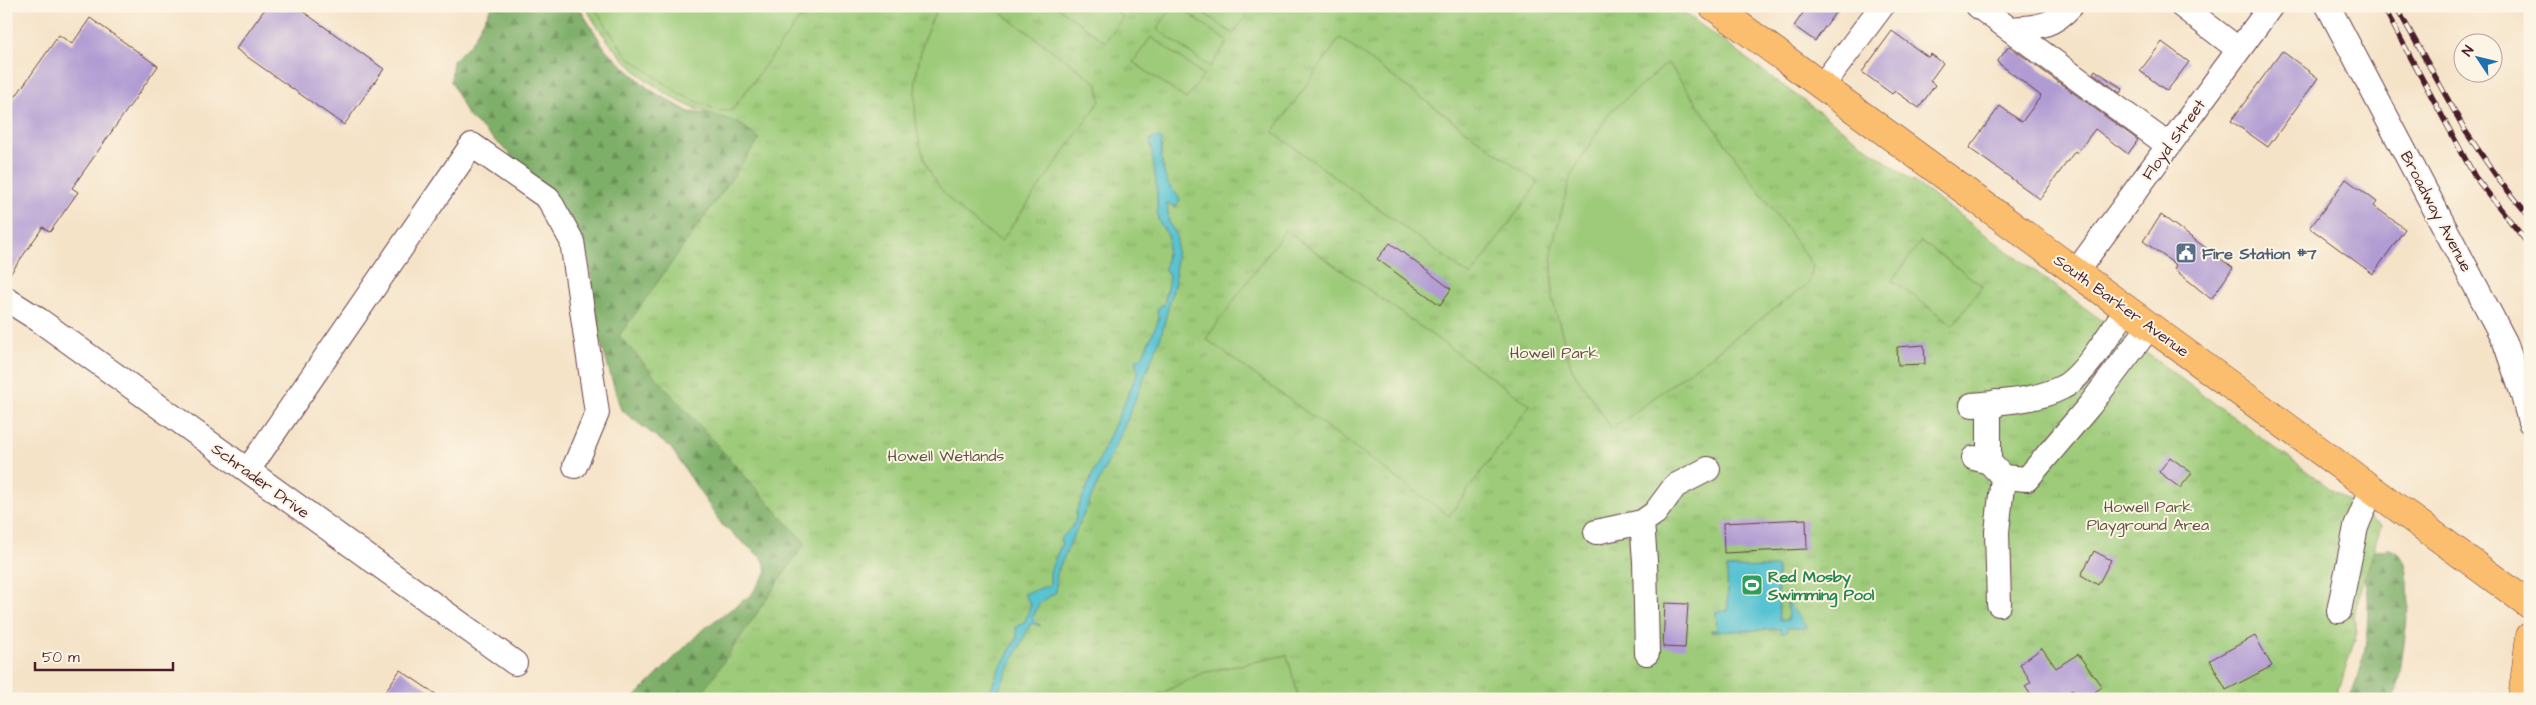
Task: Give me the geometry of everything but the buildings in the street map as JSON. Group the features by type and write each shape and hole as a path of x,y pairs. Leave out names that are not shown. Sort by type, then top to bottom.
{"main road":[{"name":"South Barker Avenue","path":"1713,6 2530,605"},
{"path":"2522,699 2530,636"}],"street":[{"path":"1822,86 1882,6"},
{"path":"1978,6 2168,145"},
{"path":"2009,29 2042,27 2064,13 2070,6"},
{"path":"2182,6 2238,49"},
{"name":"Floyd Street","path":"2076,272 2271,6"},
{"name":"Broadway Avenue","path":"2328,6 2505,342 2530,422"},
{"path":"248,470 472,145 548,198 572,241 597,414 574,466"},
{"name":"Schrader Drive","path":"6,299 248,470 515,663"},
{"path":"1972,405 2023,399 2064,387 2083,369 2127,309"},
{"path":"1988,466 2027,479 2090,405 2150,326"},
{"path":"1996,402 1989,414 1988,466 1997,532 1999,604"},
{"path":"1596,532 1642,522 1655,513 1675,486 1708,469"},
{"path":"2339,611 2356,527 2372,489"},
{"path":"1642,522 1645,561 1647,653"}],"green space":[{"path":"492,6 578,6 606,50 649,89 689,112 735,117 974,281 709,699 633,699 702,630 751,595 767,572 763,559 722,525 671,448 621,410 595,323 590,264 582,239 518,175 510,154 467,115 451,81 453,61 471,43"},
{"name":"Howell Park","path":"585,6 1675,6 2381,526 2353,616 2357,632 2336,699 698,699 805,543 619,336 760,139 738,123 697,109 658,89 617,52"},
{"path":"593,6 809,6 732,110 718,111 680,94 627,56"},
{"path":"939,6 992,6 1098,84 1100,101 1001,241 964,213 940,188 925,160 919,138 915,116 917,69 922,46"},
{"path":"1056,6 1108,6 1123,17 1105,42"},
{"path":"1173,6 1178,6 1228,42 1210,67 1157,29"},
{"path":"1194,6 1247,6 1251,9 1233,34"},
{"path":"1151,37 1204,75 1186,99 1133,62"},
{"path":"1340,38 1538,183 1471,276 1273,132"},
{"path":"1668,63 1813,266 1809,283 1612,429 1572,369 1552,298 1552,247 1571,175 1610,112"},
{"path":"1285,230 1530,405 1449,516 1206,339"},
{"path":"1921,241 1982,286 1953,325 1892,280"},
{"path":"2390,549 2402,558 2408,584 2407,620 2398,688 2392,699 2348,699 2358,678 2366,641 2368,605 2367,564 2375,550"},
{"path":"1287,655 1299,699 1150,699 1202,673"}],"water":[{"path":"1159,137 1162,140 1161,152 1166,178 1180,201 1176,207 1167,203 1169,223 1177,236 1175,282 1161,336 1124,427 1057,572 1056,592 1040,603 1032,619 1041,626 1031,623 994,699 987,699 999,669 1017,638 1016,627 1025,621 1031,605 1024,594 1050,585 1050,571 1062,543 1060,540 1075,521 1076,512 1138,372 1135,360 1142,357 1159,319 1157,312 1159,306 1164,305 1169,277 1165,269 1169,237 1158,220 1156,181 1150,140"},
{"name":"Red Mosby Swimming Pool","path":"1777,567 1779,620 1788,620 1787,602 1807,628 1787,628 1786,633 1781,633 1781,629 1711,632 1711,630 1717,630 1716,611 1728,611 1727,568"}],"railway":[{"path":"2383,6 2475,177 2530,246"},
{"path":"2396,6 2466,132 2499,180 2530,217"}],"place":[{"name":"Fire Station #7","path":"2186,253"},
{"name":"Red Mosby Swimming Pool","path":"1752,585"}],"park label":[{"name":"Howell Wetlands","path":"946,455"},
{"name":"Howell Park Playground Area","path":"2148,515"}]}
